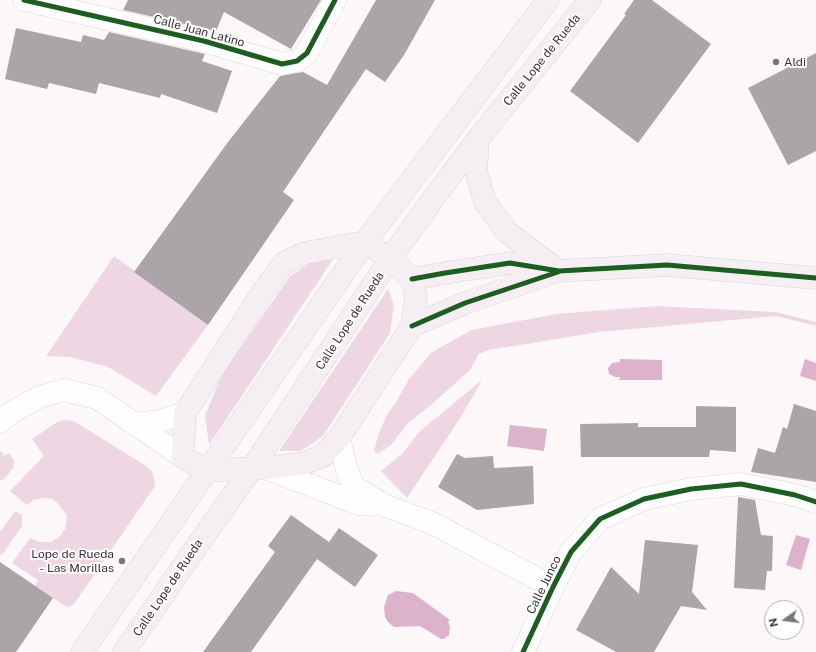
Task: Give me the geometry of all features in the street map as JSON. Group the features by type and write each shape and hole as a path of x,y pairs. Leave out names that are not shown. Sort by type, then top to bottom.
{"main road":[{"path":"82,652 365,242 548,0"},
{"name":"Calle Lope de Rueda","path":"124,652 197,546 258,468 390,259 478,139 590,0"},
{"path":"478,139 476,171 485,202 507,232 560,271"},
{"path":"365,242 390,259 412,280 416,297 412,326 339,438 323,456 305,463 207,472 183,457 185,413 262,293 284,263 305,253 365,242"},
{"path":"412,280 445,273 510,263 560,271 666,265 816,278"},
{"path":"412,326 465,303 560,271"}],"street":[{"name":"Calle Juan Latino","path":"24,0 101,8 282,64 297,61 307,53 336,0"},
{"path":"0,422 9,414 39,397 64,390 97,398 183,457"},
{"path":"135,424 160,421 185,413"},
{"name":"Calle Junco","path":"339,438 347,471 354,487 386,506 432,523 553,587"},
{"name":"Calle Junco","path":"258,468 358,504 386,506"},
{"name":"Calle Junco","path":"523,652 571,552 600,519 644,499 690,489 742,484 795,494 816,502"}],"shaded area":[{"path":"114,256 208,325 156,396 108,367 70,357 46,356"},
{"path":"334,258 209,445 205,416 221,376 290,276 315,260"},
{"path":"388,289 394,305 390,333 323,436 301,451 279,451"},
{"path":"657,306 776,312 816,322 816,326 776,316 599,332 489,350 479,354 470,370 406,425 392,444 378,454 374,451 379,432 388,413 409,379 431,353 471,330 556,314"},
{"path":"620,359 662,360 662,380 619,380 620,377 615,377 609,374 608,368 612,363 620,362"},
{"path":"805,359 816,363 816,381 800,376"},
{"path":"482,380 461,417 407,498 381,471 402,454 419,432"},
{"path":"65,420 74,421 146,466 152,471 155,486 74,604 69,607 65,606 35,586 38,580 12,563 30,538 40,542 51,542 59,537 65,529 67,517 62,508 53,499 42,498 33,500 27,505 10,491 44,456 32,439 57,422"},
{"path":"510,425 547,429 544,451 507,446"},
{"path":"1,451 4,456 9,453 14,461 13,468 4,479 0,481 0,452"},
{"path":"15,511 22,515 22,526 2,555 0,554 0,532"},
{"path":"796,535 810,539 801,570 786,565"},
{"path":"396,591 413,593 450,620 448,621 450,627 449,635 444,639 441,639 420,626 394,627 385,617 384,607 388,595"}],"building":[{"path":"128,0 321,0 291,49 224,12 216,31 123,10"},
{"path":"376,0 435,0 404,55 385,82 366,69 283,192 294,200 208,325 134,272 228,142 280,76 303,72 327,85"},
{"path":"634,0 652,0 711,44 638,143 570,91 626,15 624,14"},
{"path":"16,28 81,42 83,35 104,40 109,32 205,54 202,61 232,71 217,113 161,94 160,98 99,83 96,94 49,83 47,89 5,79"},
{"path":"816,53 816,151 788,165 748,88"},
{"path":"794,404 816,411 816,482 751,472 758,448 775,453 783,427 787,429"},
{"path":"696,406 736,407 736,452 710,450 709,457 581,457 580,424 638,423 638,427 696,427"},
{"path":"457,454 465,458 493,456 494,468 533,466 534,504 477,510 438,487"},
{"path":"738,497 755,500 761,535 773,536 772,571 767,571 765,590 734,588"},
{"path":"291,515 329,542 339,528 378,555 355,587 317,559 251,652 203,652 275,552 268,546"},
{"path":"645,540 698,545 692,592 707,610 681,606 654,652 616,652 576,630 611,567 639,594"},
{"path":"0,562 53,598 16,652 0,652"}],"cycle path":[{"path":"24,0 204,41 282,64 297,61 307,53 335,0"},
{"path":"412,279 510,263 559,271 667,265 816,278"},
{"path":"412,326 465,303 558,272"},
{"path":"523,652 571,552 600,519 644,499 691,489 741,484 795,495 816,502"}],"place":[{"name":"Aldi","path":"776,62"},
{"name":"Lope de Rueda - Las Morillas","path":"122,561"}]}
